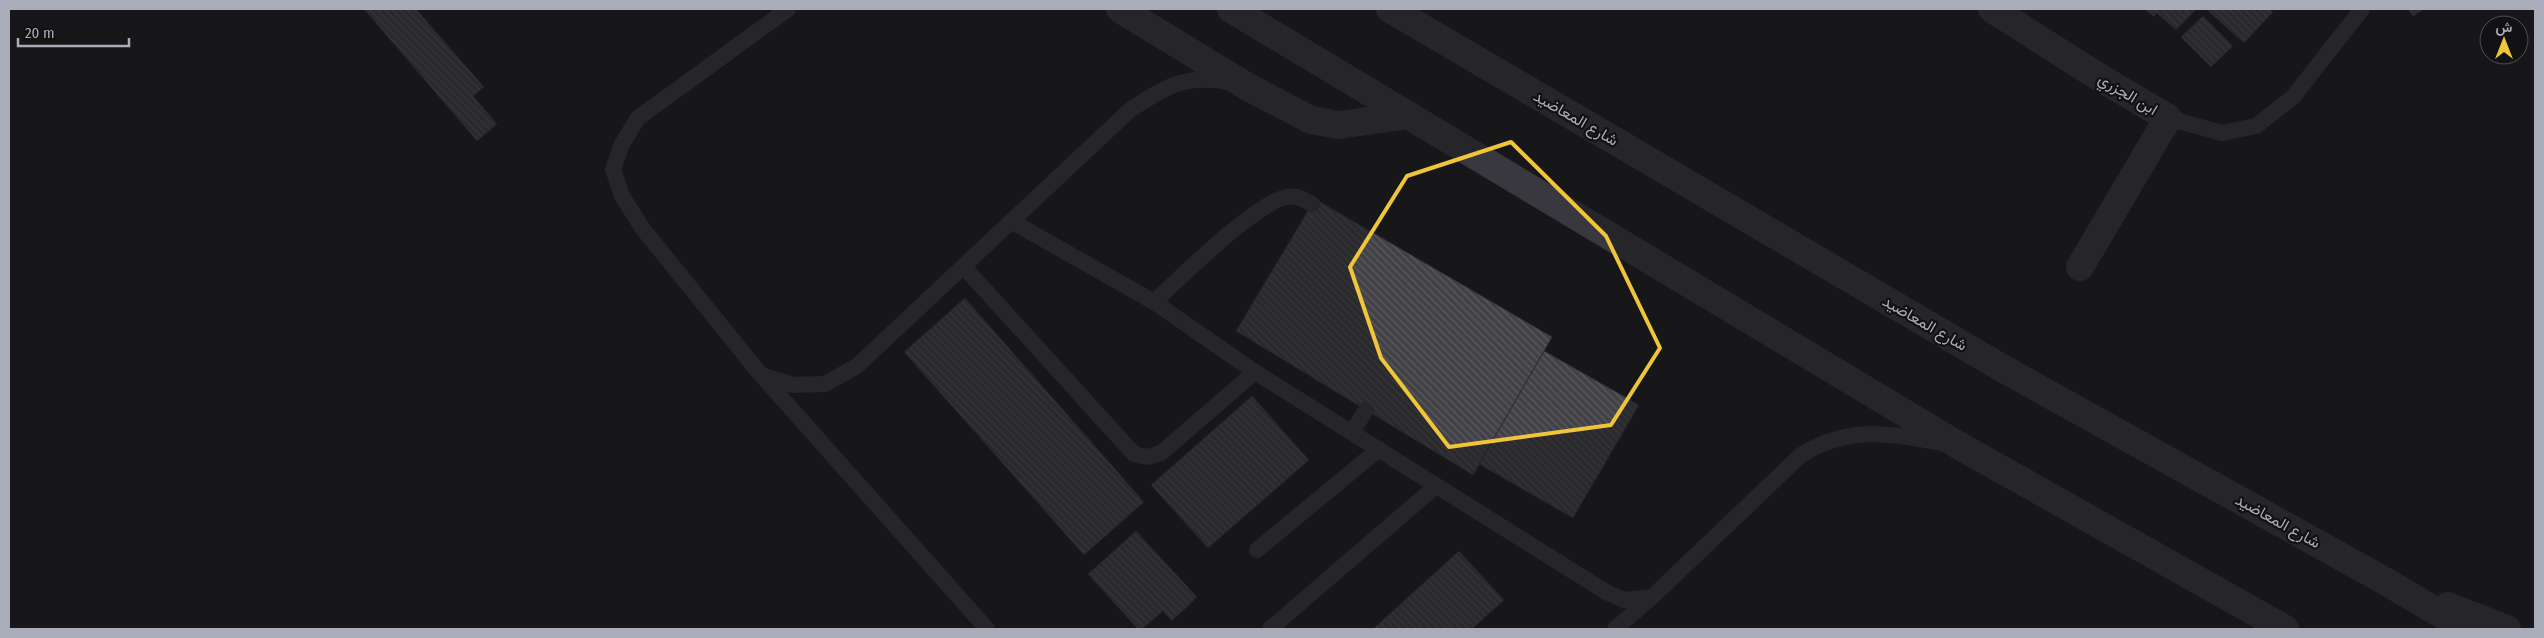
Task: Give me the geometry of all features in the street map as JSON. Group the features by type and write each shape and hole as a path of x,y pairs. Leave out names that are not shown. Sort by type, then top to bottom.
{"street":[{"path":"1120,9 1246,86 1310,120 1339,125 1408,115"},
{"path":"1231,9 1958,445 2285,629"},
{"name":"شارع المعاضيد","path":"1390,9 2002,368 2385,581 2466,629"},
{"name":"ابن الجزري","path":"1992,9 2094,74 2168,118 2080,268"},
{"path":"2385,581 2507,629"}],"lane":[{"path":"788,9 638,118 622,144 612,169 622,196 643,229 761,374 987,629"},
{"path":"2168,118 2222,133 2256,126 2293,97 2362,9"},
{"path":"761,374 793,385 825,384 857,366 1130,110 1160,91 1177,83 1205,78 1246,86"},
{"path":"1154,302 1261,208 1288,196 1299,196 1312,204"},
{"path":"1010,221 1154,302 1255,372 1606,592 1624,600 1652,597"},
{"path":"964,267 1134,454 1147,458 1161,452 1255,372"},
{"path":"1352,432 1366,410"},
{"path":"1615,629 1652,597 1801,455 1823,441 1854,435 1885,433 1958,445"},
{"path":"1256,550 1379,449"},
{"path":"1270,629 1436,486"}],"highlighted area":[{"path":"1511,142 1606,236 1660,348 1611,425 1449,447 1381,358 1350,267 1407,176"}],"building":[{"path":"364,9 416,9 484,87 473,96 497,124 477,141"},
{"path":"2145,9 2196,9 2176,30 2157,13 2154,17"},
{"path":"2211,9 2270,9 2273,12 2244,43 2208,11"},
{"path":"2408,9 2424,9 2413,16"},
{"path":"2203,16 2233,46 2211,67 2181,37"},
{"path":"1315,199 1552,337 1473,475 1236,331"},
{"path":"965,298 1144,502 1084,555 904,352"},
{"path":"1544,351 1639,405 1573,518 1479,464"},
{"path":"1252,396 1309,460 1208,548 1151,485"},
{"path":"1136,531 1197,597 1172,621 1163,611 1142,629 1138,629 1088,574"},
{"path":"1459,551 1504,600 1472,629 1373,629"}]}
